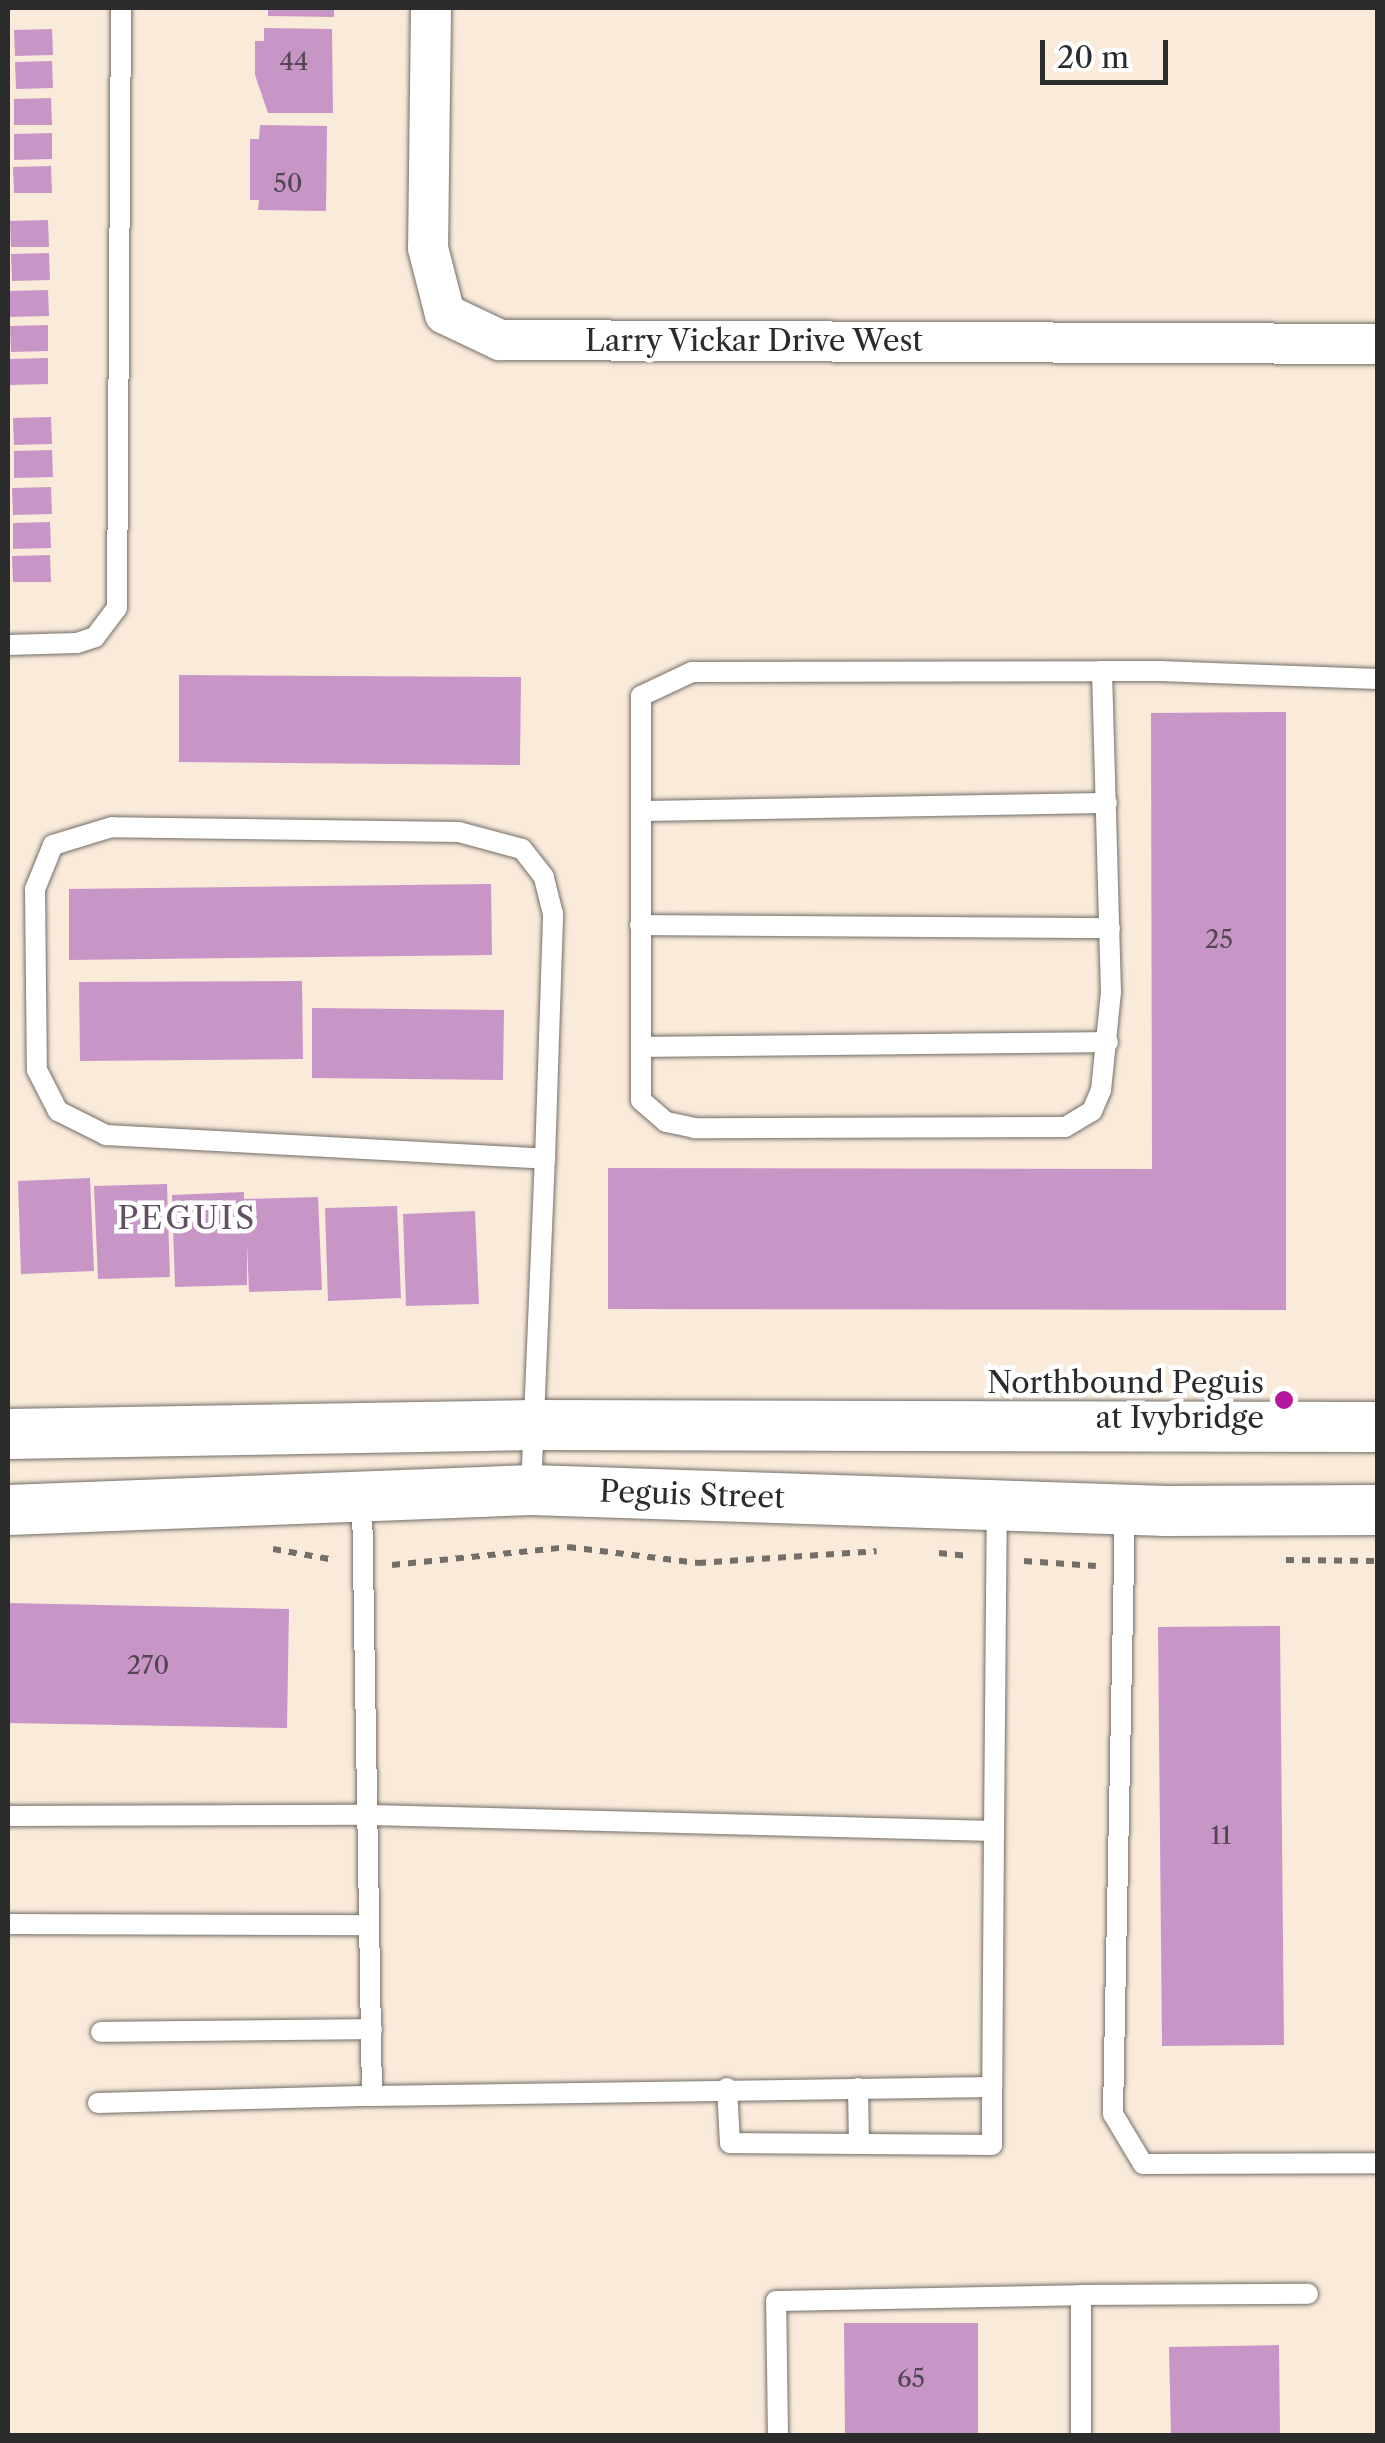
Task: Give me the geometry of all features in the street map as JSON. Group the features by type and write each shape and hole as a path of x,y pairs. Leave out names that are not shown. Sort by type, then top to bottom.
{"street":[{"name":"Larry Vickar Drive West","path":"431,8 428,248 445,314 500,340 1378,344"},
{"path":"8,1415 64,1432"},
{"path":"8,1434 534,1425 1378,1427"},
{"name":"Peguis Street","path":"8,1510 532,1490 1126,1510 1378,1510"}],"lane":[{"path":"8,644 77,643 95,637 116,608 122,8"},
{"path":"1102,671 1110,928 1108,1042 1092,1110 1065,1128 694,1128 666,1122 641,1100 641,696 692,672 1102,671 1378,679"},
{"path":"641,811 1107,802"},
{"path":"532,1490 545,1159 553,914 544,877 522,849 458,832 112,827 53,845 35,888 36,1070 58,1111 106,1135 545,1159"},
{"path":"640,925 1110,928"},
{"path":"643,1047 1108,1042"},
{"path":"362,1496 372,2096"},
{"path":"727,2088 730,2142 992,2146 997,1505"},
{"path":"1126,1510 1112,2114 1143,2164 1378,2163"},
{"path":"8,1816 368,1815 994,1831"},
{"path":"8,1924 370,1924"},
{"path":"101,2032 372,2028"},
{"path":"98,2103 727,2088 992,2087"},
{"path":"858,2088 858,2144"},
{"path":"778,2436 776,2301 1308,2294"},
{"path":"1081,2436 1082,2295"}],"path":[{"path":"268,1548 363,1563 456,1562 568,1547 714,1563 884,1551"},
{"path":"932,1552 1126,1562"},
{"path":"1270,1557 1378,1561"}],"building":[{"path":"268,8 334,8 334,17 268,16"},
{"path":"264,28 332,29 333,113 268,113 255,75 255,41 264,41"},
{"path":"52,29 53,55 15,56 14,30"},
{"path":"52,61 53,88 16,89 15,62"},
{"path":"51,98 52,125 14,125 14,99"},
{"path":"260,125 327,126 326,211 258,210 259,200 250,200 250,139 259,139"},
{"path":"52,133 52,159 14,160 14,134"},
{"path":"51,166 52,193 14,193 13,167"},
{"path":"48,220 49,247 11,247 10,221"},
{"path":"49,253 50,280 12,281 11,254"},
{"path":"48,290 49,316 10,317 10,291"},
{"path":"48,325 48,351 11,352 10,326"},
{"path":"48,358 48,384 10,385 9,359"},
{"path":"51,417 52,444 14,445 13,418"},
{"path":"52,450 53,477 14,478 14,451"},
{"path":"51,487 52,514 13,515 12,488"},
{"path":"50,522 51,548 13,549 13,523"},
{"path":"50,555 51,582 13,582 12,556"},
{"path":"179,675 521,677 520,765 179,762"},
{"path":"1286,712 1286,1310 608,1309 608,1168 1152,1169 1151,713"},
{"path":"491,884 492,955 69,960 69,889"},
{"path":"302,981 303,1059 80,1061 79,982"},
{"path":"312,1008 504,1010 503,1080 312,1078"},
{"path":"90,1178 94,1271 21,1274 18,1181"},
{"path":"167,1184 170,1277 98,1279 94,1186"},
{"path":"244,1192 244,1199 318,1197 322,1290 249,1292 247,1244 247,1285 175,1287 172,1195"},
{"path":"397,1206 401,1298 328,1301 325,1208"},
{"path":"475,1211 479,1304 406,1306 403,1214"},
{"path":"8,1603 289,1609 287,1728 8,1723"},
{"path":"1280,1626 1284,2045 1162,2046 1158,1627"},
{"path":"844,2323 978,2323 978,2436 845,2436"},
{"path":"1279,2345 1280,2436 1171,2436 1169,2347"}],"place":[{"name":"Northbound Peguis at Ivybridge","path":"1284,1400"}],"district":[{"name":"PEGUIS","path":"187,1218"}]}
